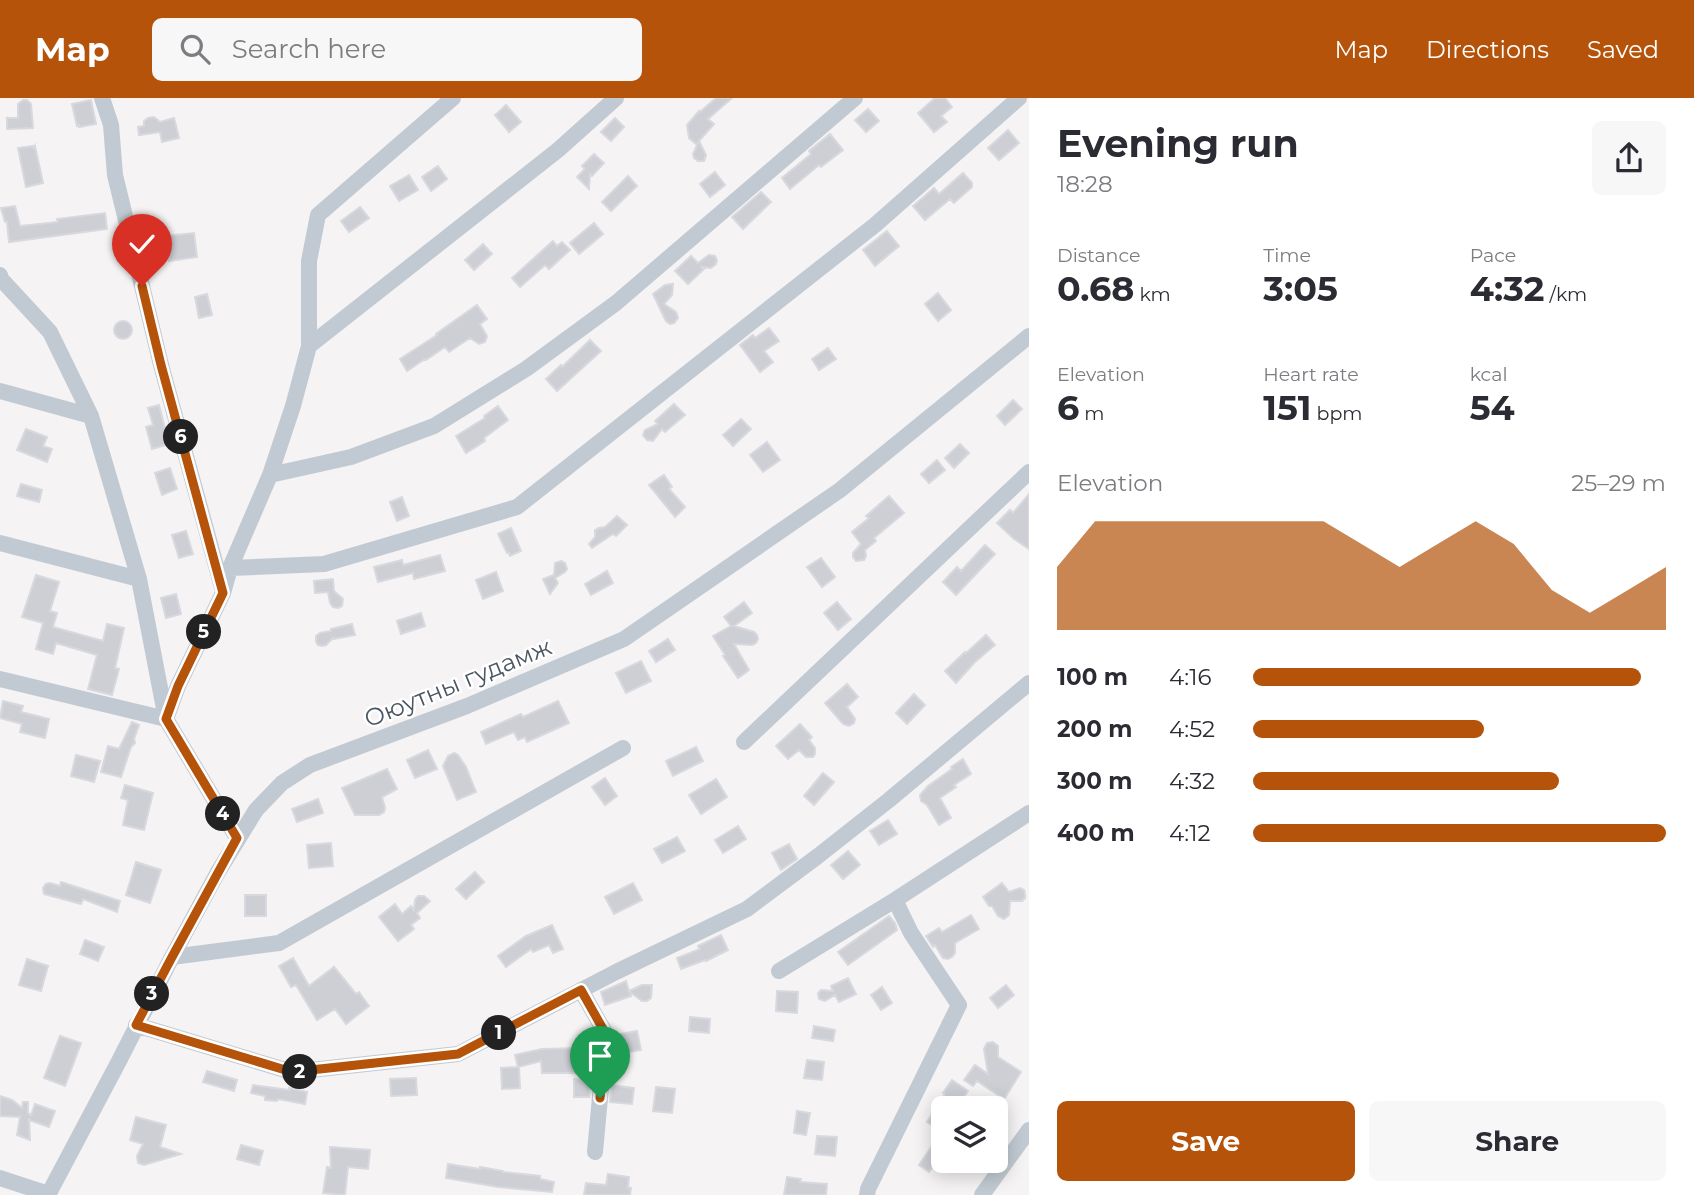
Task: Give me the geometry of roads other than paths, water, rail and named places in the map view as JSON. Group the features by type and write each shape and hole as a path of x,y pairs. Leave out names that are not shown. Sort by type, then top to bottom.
{"street":[{"path":"102,98 111,125 115,175 161,365 223,593"},
{"path":"166,719 178,686 223,593 230,568 270,475 293,406 309,346 309,261 318,215 453,98"},
{"path":"309,346 558,150 616,98"},
{"path":"270,475 351,457 434,426 526,369 616,303 855,98"},
{"path":"230,568 324,564 517,507 875,225 1019,98"},
{"path":"0,275 50,331 91,416 139,579 166,719 237,838"},
{"name":"Оюутны гудамж","path":"48,1194 237,838 256,810 282,783 310,765 467,706 624,639 840,490 1029,336"},
{"path":"0,391 91,416"},
{"path":"744,742 1029,472"},
{"path":"0,543 139,579"},
{"path":"0,679 166,719"},
{"path":"136,1025 292,1072 458,1054 747,909 869,816 1029,683"},
{"path":"172,957 279,943 623,748"},
{"path":"779,971 1029,813"},
{"path":"867,1195 960,1005 911,933 895,900"},
{"path":"581,990 603,1029 605,1043 595,1152"},
{"path":"982,1195 1029,1130"},
{"path":"0,1178 48,1194"}]}
